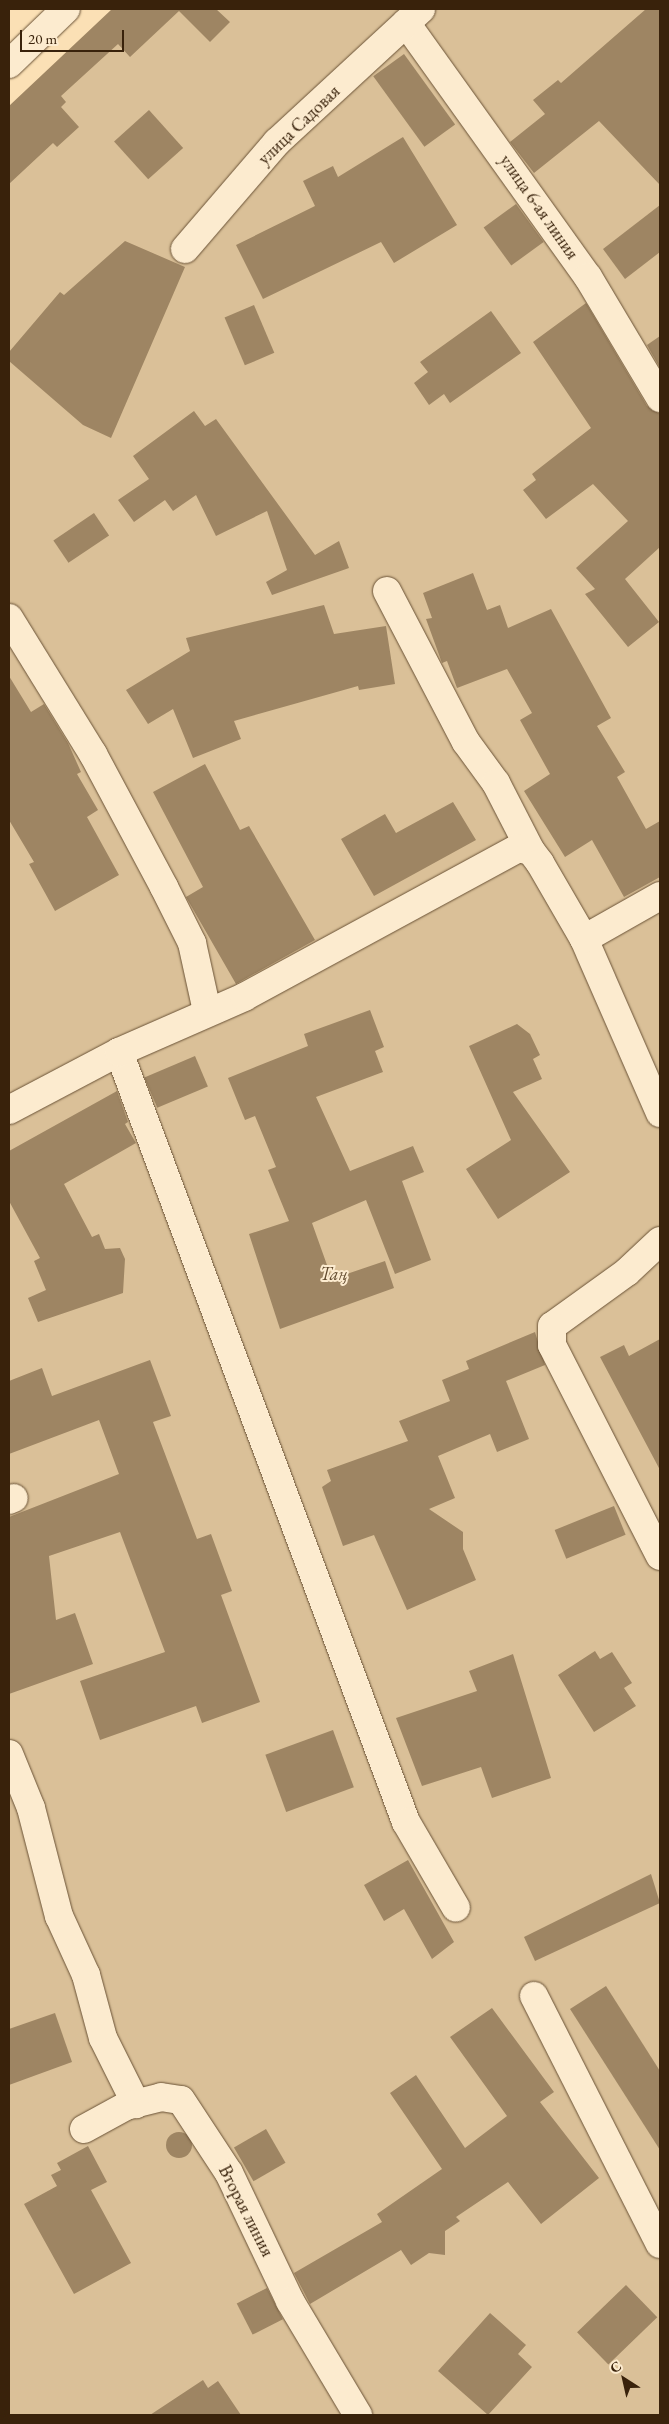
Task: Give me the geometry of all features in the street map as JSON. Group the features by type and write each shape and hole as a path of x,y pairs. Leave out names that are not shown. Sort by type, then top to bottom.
{"street":[{"path":"9,64 66,9"},
{"name":"улица Садовая","path":"185,249 277,142 414,16"},
{"name":"улица 6-ая линия","path":"414,16 588,277 660,398"},
{"path":"387,590 466,742 496,783 531,851 584,939 660,1113"},
{"path":"9,618 93,754 123,818 164,887 192,943 208,1011"},
{"path":"9,1110 119,1052 208,1011 244,997 518,848 531,851"},
{"path":"584,939 660,896"},
{"path":"119,1052 406,1822 442,1890 456,1908"},
{"path":"660,1241 627,1272 564,1315 552,1326 552,1345 660,1556"},
{"path":"9,1754 31,1808 59,1916 86,1975 103,2038 136,2104"},
{"path":"534,1996 660,2244"},
{"name":"Вторая линия","path":"84,2128 136,2104 161,2097 181,2100 229,2173 290,2301 358,2415"}],"green space":[{"name":"Таң","path":"142,9 660,9 660,2415 9,2415 9,133"}],"building":[{"path":"112,9 216,9 230,22 210,42 179,11 130,57 118,44 61,96 66,102 61,107 79,127 57,147 53,143 9,184 9,106"},
{"path":"646,9 660,9 660,185 599,121 534,173 510,142 545,114 533,100 558,80 561,83"},
{"path":"404,54 455,124 424,147 373,76"},
{"path":"149,110 183,148 148,179 114,141"},
{"path":"403,137 457,225 394,263 381,242 263,299 236,245 315,206 303,181 333,166 338,177"},
{"path":"516,204 544,242 511,266 484,228"},
{"path":"660,205 660,252 625,279 603,249"},
{"path":"125,241 185,267 111,438 83,425 9,361 9,352 60,292 64,295"},
{"path":"586,303 647,406 660,414 660,547 625,579 659,622 628,647 585,594 595,589 576,568 628,521 593,484 546,519 523,490 536,480 532,474 591,428 533,342"},
{"path":"254,305 274,353 245,365 225,318"},
{"path":"491,311 521,353 450,403 444,394 429,405 414,383 428,372 420,362"},
{"path":"660,336 660,368 647,345"},
{"path":"194,411 205,426 216,419 315,555 339,541 349,568 272,595 266,582 287,570 267,511 216,536 196,495 173,511 165,500 134,522 118,500 149,479 133,456"},
{"path":"94,513 109,535 68,563 53,540"},
{"path":"473,573 487,610 500,605 508,628 551,609 611,718 597,726 625,772 617,777 646,829 660,821 660,877 624,897 592,840 565,857 524,791 550,774 520,720 532,713 507,669 457,688 447,661 442,663 426,619 432,618 423,593"},
{"path":"324,605 334,634 386,626 395,684 359,690 358,686 234,721 241,739 193,758 173,709 148,724 126,690 190,651 186,638"},
{"path":"9,676 31,712 44,704 68,743 81,772 77,774 98,810 87,817 119,875 55,911 29,864 34,862 9,820"},
{"path":"205,764 240,830 249,826 315,940 236,984 186,897 203,887 153,792"},
{"path":"453,802 476,840 374,896 341,839 385,814 396,833"},
{"path":"370,1010 384,1047 375,1051 383,1072 316,1097 350,1171 413,1146 424,1172 402,1181 431,1260 395,1274 366,1200 312,1223 332,1279 385,1261 394,1288 280,1329 249,1234 289,1221 268,1170 276,1167 255,1116 245,1120 228,1078 308,1046 304,1034"},
{"path":"517,1024 530,1034 540,1055 533,1059 542,1079 513,1092 570,1172 498,1219 466,1169 511,1140 469,1046"},
{"path":"195,1056 208,1086 157,1108 144,1077"},
{"path":"117,1091 128,1122 125,1124 136,1143 64,1184 92,1237 99,1234 105,1249 120,1248 125,1259 123,1293 38,1322 28,1298 46,1290 34,1261 40,1258 9,1201 9,1151"},
{"path":"535,1332 545,1365 506,1381 529,1439 497,1452 490,1434 438,1456 455,1498 429,1509 463,1532 463,1549 476,1580 407,1610 374,1535 343,1546 322,1487 331,1481 327,1470 408,1441 399,1421 450,1401 442,1380 469,1369 466,1361"},
{"path":"660,1339 660,1470 600,1357 624,1345 629,1356"},
{"path":"150,1360 171,1416 153,1422 197,1539 211,1534 232,1591 221,1595 260,1702 202,1723 196,1706 100,1740 80,1681 165,1652 120,1532 49,1556 56,1620 75,1613 93,1664 9,1694 9,1517 119,1474 99,1420 9,1454 9,1381 42,1368 52,1396"},
{"path":"614,1506 626,1535 566,1559 555,1530"},
{"path":"595,1651 600,1659 612,1652 632,1683 624,1688 636,1706 594,1732 558,1675"},
{"path":"513,1654 551,1778 492,1798 481,1767 422,1786 396,1718 477,1691 469,1671"},
{"path":"333,1730 354,1787 286,1812 265,1755"},
{"path":"408,1860 454,1942 432,1959 404,1909 384,1921 364,1885"},
{"path":"651,1874 660,1903 535,1961 524,1937"},
{"path":"606,1986 660,2071 660,2150 570,2009"},
{"path":"492,2008 554,2092 540,2102 599,2178 541,2224 508,2182 456,2217 460,2221 445,2231 445,2255 429,2253 411,2265 401,2250 310,2304 294,2273 382,2222 377,2214 442,2169 390,2093 416,2075 465,2148 507,2116 450,2037"},
{"path":"55,2013 72,2062 9,2085 9,2029"},
{"path":"266,2129 286,2163 253,2181 234,2148"},
{"path":"179,2132 188,2136 192,2145 188,2154 179,2158 170,2154 166,2145 170,2136"},
{"path":"88,2146 107,2182 91,2190 131,2263 74,2294 24,2204 57,2186 51,2175 61,2170 57,2163"},
{"path":"626,2285 657,2317 608,2365 577,2332"},
{"path":"267,2288 283,2319 253,2335 237,2303"},
{"path":"490,2313 526,2345 518,2354 532,2367 488,2415 438,2371"},
{"path":"203,2380 208,2388 218,2381 241,2415 150,2415"}]}
